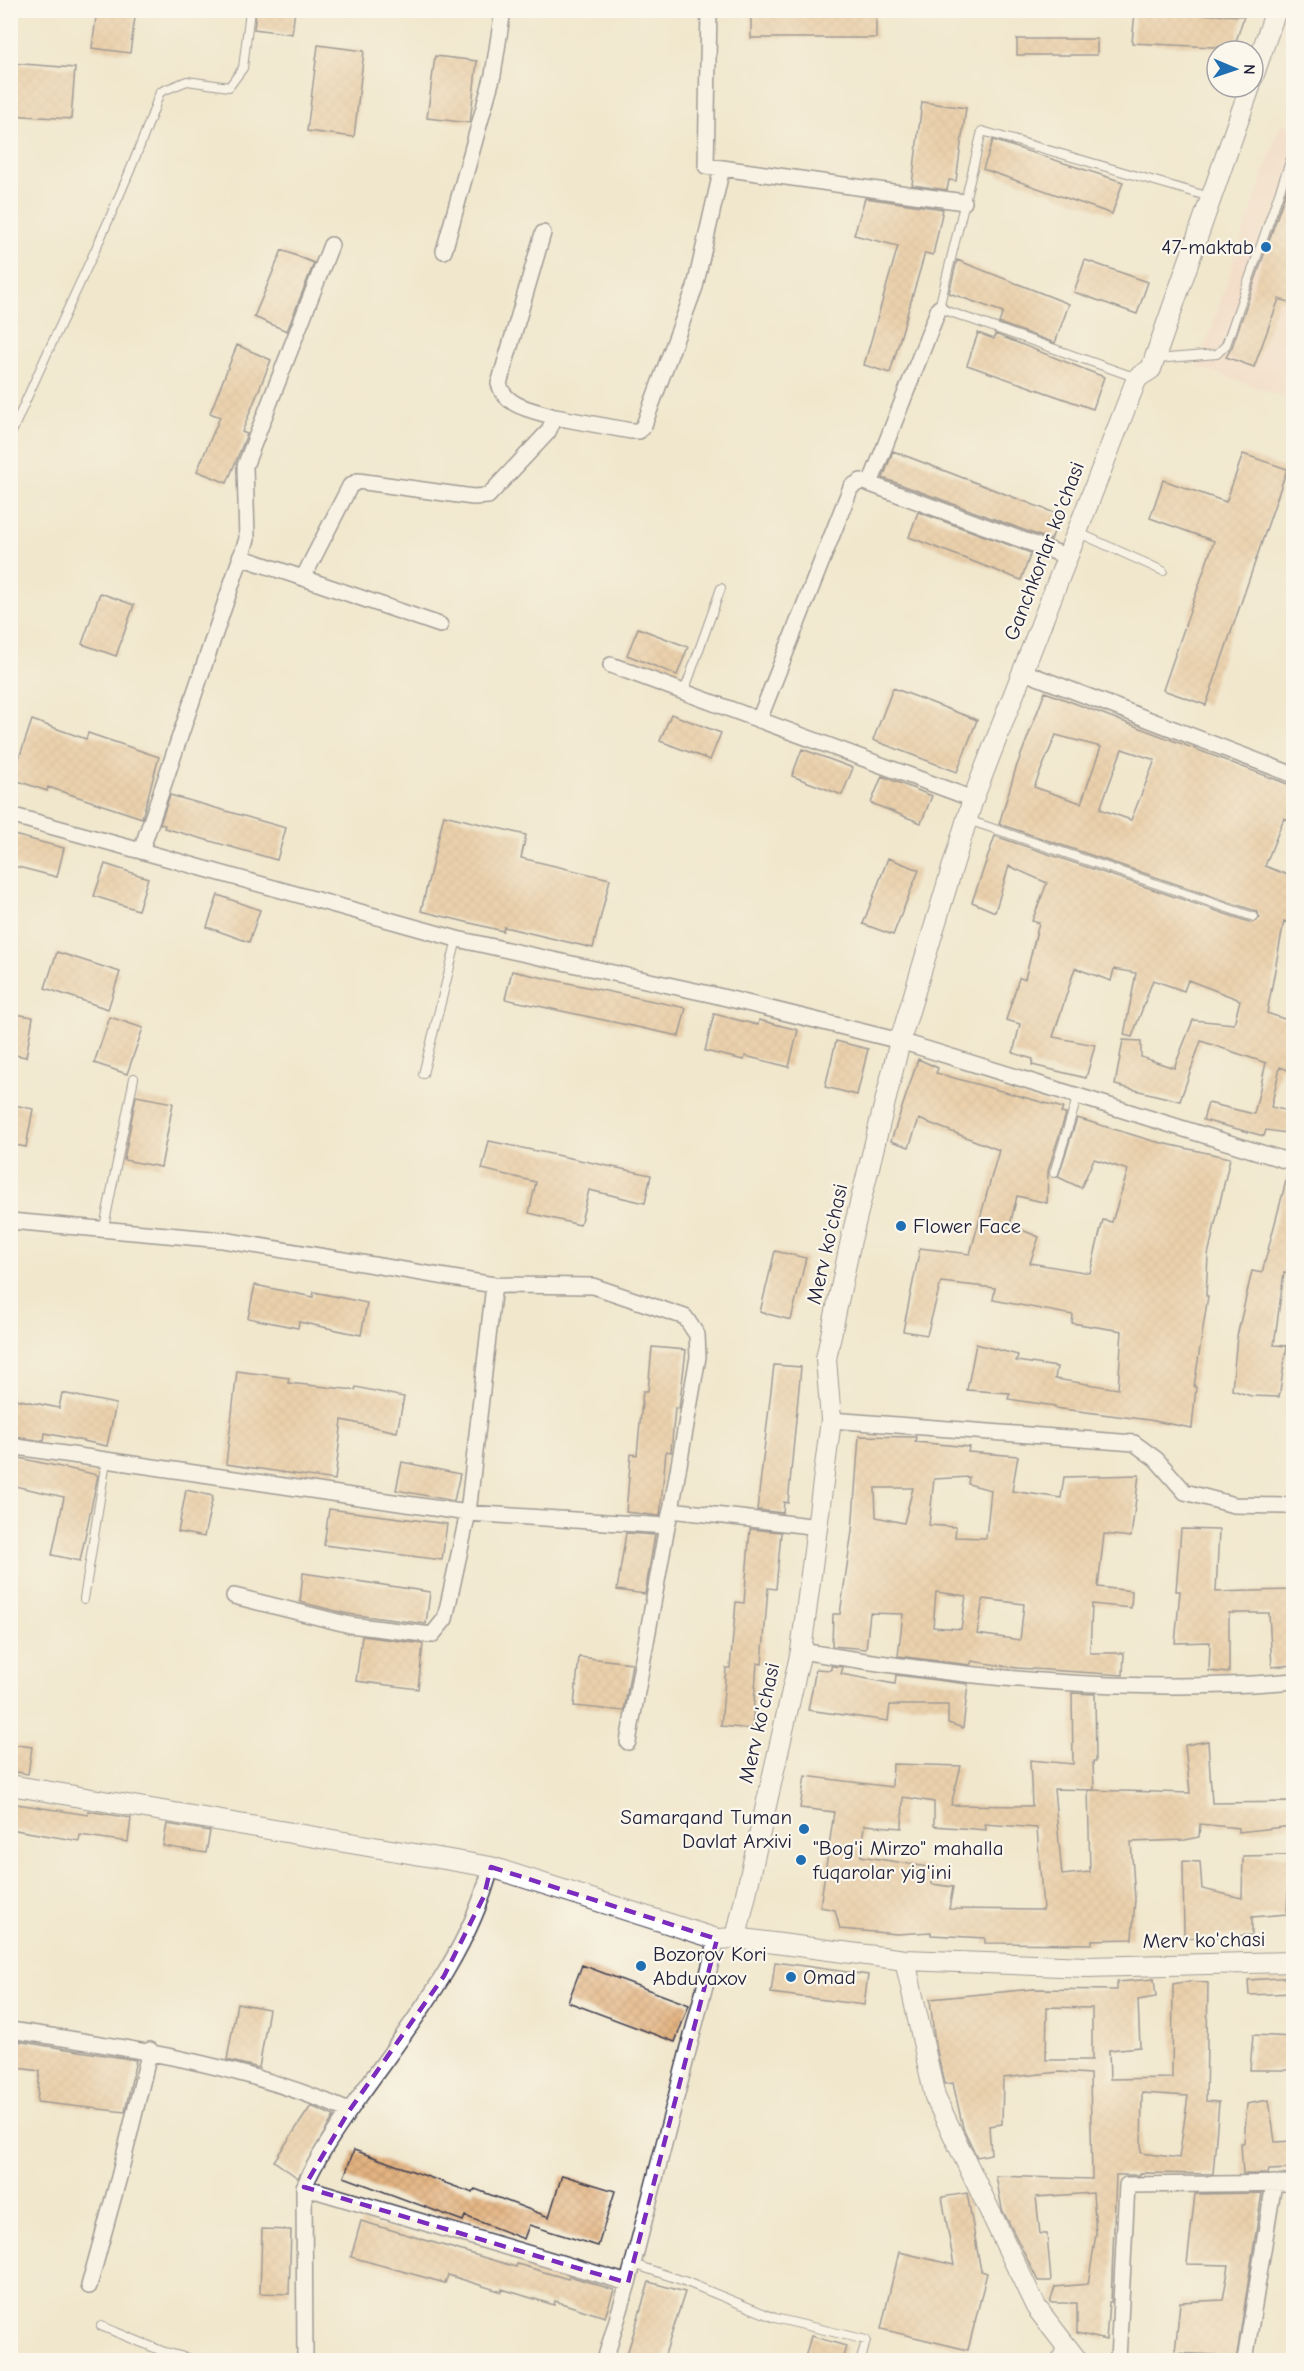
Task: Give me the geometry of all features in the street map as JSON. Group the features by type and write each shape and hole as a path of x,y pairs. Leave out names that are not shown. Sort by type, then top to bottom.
{"street":[{"path":"444,251 493,75 503,10"},
{"path":"709,10 706,166 964,202"},
{"path":"1265,42 1276,10"},
{"name":"Ganchkorlar ko'chasi","path":"900,1041 973,799 1137,378 1151,369 1155,359 1246,99"},
{"path":"543,233 500,384 502,395 513,404 555,417 631,431 639,430 644,425 695,287 722,168"},
{"path":"141,851 247,538 245,466 331,245"},
{"path":"870,484 939,308"},
{"path":"303,578 350,486 358,481 473,497 488,496 548,432 555,417"},
{"path":"759,720 851,487 861,482 870,484 1066,556"},
{"path":"240,557 440,625"},
{"path":"611,665 973,799"},
{"path":"1024,672 1293,775"},
{"path":"10,815 457,939 714,995 900,1041 1293,1163"},
{"name":"Merv ko'chasi","path":"900,1041 851,1240 826,1359 831,1420 819,1527 801,1651 727,1939 905,1960 1087,1967 1293,1962"},
{"path":"10,1221 104,1227 223,1240 494,1285 593,1286 685,1317 697,1335 698,1357 628,1742"},
{"path":"234,1596 350,1625 432,1635 445,1619 468,1513 494,1285"},
{"path":"831,1420 1134,1443 1156,1459 1185,1492 1234,1505 1284,1506 1293,1502"},
{"path":"10,1446 468,1513 668,1526"},
{"path":"671,1510 819,1527"},
{"path":"801,1651 889,1665 1072,1684 1229,1686 1293,1682"},
{"path":"10,1785 491,1867 727,1939 605,2361"},
{"path":"305,2361 304,2187 312,2169 350,2111 444,1976 479,1906 491,1867"},
{"path":"905,1960 935,2097 1035,2307 1077,2361"},
{"path":"10,2030 150,2050 300,2089 350,2111"},
{"path":"89,2286 119,2178 150,2050"},
{"path":"1245,2361 1274,2183"},
{"path":"1118,2361 1127,2185 1293,2183"},
{"path":"304,2187 628,2283"}],"lane":[{"path":"10,437 45,355 142,146 160,92 186,81 229,87 243,68 250,10"},
{"path":"1137,378 939,308 982,130 1211,197"},
{"path":"1155,359 1217,354 1226,345 1293,150"},
{"path":"1076,531 1163,570"},
{"path":"684,692 721,588"},
{"path":"967,819 1254,917"},
{"path":"423,1074 457,939"},
{"path":"104,1227 134,1078"},
{"path":"1054,1173 1078,1095"},
{"path":"84,1599 106,1461"},
{"path":"633,2264 684,2281 775,2318 866,2340 861,2361"},
{"path":"101,2326 195,2361"},
{"path":"1056,2361 1062,2342"}],"highlighted area":[{"path":"491,1867 717,1939 628,2283 304,2187 349,2111 444,1976 484,1896"}],"shaded area":[{"name":"47-maktab","path":"1281,123 1293,127 1293,400 1198,367"}],"building":[{"path":"97,10 136,10 130,53 92,48"},
{"path":"256,10 295,10 292,34 254,29"},
{"path":"751,10 876,10 876,38 751,38"},
{"path":"1135,12 1244,16 1237,39 1205,39 1205,47 1132,43"},
{"path":"1017,39 1097,39 1097,55 1017,55"},
{"path":"318,45 364,51 354,137 307,131"},
{"path":"435,56 477,61 470,123 427,118"},
{"path":"10,63 75,68 71,119 10,115"},
{"path":"922,102 966,108 956,181 949,180 947,190 912,185"},
{"path":"993,140 1123,182 1112,214 983,169"},
{"path":"1292,174 1293,303 1279,299 1254,367 1226,357 1232,347"},
{"path":"865,198 943,209 933,255 925,253 890,373 864,365 898,246 854,235"},
{"path":"282,250 314,263 287,331 254,317"},
{"path":"957,260 1069,304 1055,343 999,323 1003,312 949,293"},
{"path":"1085,260 1148,282 1137,314 1074,292"},
{"path":"978,333 994,339 995,334 1104,377 1093,409 967,365"},
{"path":"237,345 271,360 242,432 247,434 227,483 197,471 220,417 210,413"},
{"path":"893,451 1060,515 1051,540 883,478"},
{"path":"1243,454 1287,469 1206,705 1163,690 1214,541 1150,518 1163,480 1226,502"},
{"path":"918,512 1031,553 1021,580 909,537"},
{"path":"100,593 134,605 116,656 82,644"},
{"path":"638,628 688,647 677,675 627,655"},
{"path":"893,688 977,720 957,772 873,740"},
{"path":"1045,692 1293,786 1293,822 1284,818 1265,866 1293,877 1293,924 1284,921 1267,1013 1293,1022 1293,1072 1280,1067 1271,1107 1293,1112 1293,1134 1266,1130 1264,1136 1203,1120 1208,1103 1254,1114 1266,1063 1201,1041 1180,1101 1115,1085 1123,1040 1141,1041 1141,1057 1174,1068 1193,1020 1234,1024 1240,1000 1188,980 1184,991 1153,980 1132,1037 1124,1035 1136,973 1114,969 1111,981 1075,968 1053,1037 1095,1045 1086,1078 1032,1065 1033,1059 1013,1053 1020,1024 1006,1020 1019,978 1025,979 1039,923 1032,921 1047,883 1009,866 995,912 972,902 995,836 1252,923 1260,918 1256,911 999,824 1016,768","holes":["1056,735 1101,747 1081,803 1034,787","1122,749 1155,760 1131,820 1100,809"]},
{"path":"671,714 721,733 710,760 660,741"},
{"path":"32,720 86,739 88,733 159,757 142,818 48,787 47,791 12,779"},
{"path":"802,749 853,768 842,795 792,776"},
{"path":"882,776 932,796 921,823 871,803"},
{"path":"170,795 286,828 277,860 164,828 165,825 160,824"},
{"path":"444,815 526,835 521,858 610,879 593,948 504,927 503,931 421,911"},
{"path":"10,834 64,848 57,877 10,865"},
{"path":"888,858 919,870 893,935 863,924"},
{"path":"105,864 148,878 138,910 94,896"},
{"path":"218,895 260,910 249,942 207,927"},
{"path":"57,952 120,972 108,1009 45,988"},
{"path":"512,971 686,1008 679,1036 505,999"},
{"path":"10,1013 33,1017 26,1057 10,1054"},
{"path":"714,1014 758,1025 759,1020 798,1030 789,1067 745,1056 744,1060 705,1051"},
{"path":"110,1017 143,1028 127,1074 94,1063"},
{"path":"836,1041 868,1049 857,1095 825,1087"},
{"path":"918,1059 938,1068 936,1073 1063,1108 1061,1113 1066,1114 1048,1171 1047,1203 1017,1196 1010,1225 1039,1237 1030,1263 1090,1273 1103,1220 1112,1222 1128,1170 1094,1159 1081,1188 1058,1177 1077,1118 1153,1141 1230,1158 1208,1255 1206,1296 1208,1296 1194,1387 1196,1387 1192,1428 1008,1399 1010,1393 967,1390 976,1344 1018,1355 1016,1361 1057,1367 1055,1379 1118,1389 1122,1331 1072,1323 1073,1315 993,1300 995,1288 941,1282 927,1335 903,1331 920,1248 970,1254 999,1150 919,1119 909,1147 891,1141"},
{"path":"136,1096 173,1103 161,1167 124,1160"},
{"path":"10,1104 33,1109 26,1147 10,1144"},
{"path":"489,1141 651,1175 645,1203 589,1190 580,1225 529,1213 536,1182 482,1169"},
{"path":"1288,1173 1293,1174 1293,1275 1284,1273 1274,1345 1287,1346 1279,1397 1251,1396 1232,1390 1237,1336 1252,1271 1262,1273"},
{"path":"775,1251 806,1258 791,1320 760,1312"},
{"path":"255,1285 313,1297 314,1292 367,1303 361,1335 299,1322 298,1328 248,1318"},
{"path":"652,1347 686,1350 679,1409 675,1408 671,1452 666,1451 660,1516 626,1512 631,1454 637,1455 643,1391 648,1391"},
{"path":"774,1365 801,1367 788,1503 784,1502 783,1513 757,1510"},
{"path":"237,1371 289,1378 288,1383 355,1390 356,1387 404,1397 397,1432 342,1420 335,1480 226,1464"},
{"path":"62,1393 116,1404 107,1446 45,1433 44,1441 10,1436 10,1398 59,1408"},
{"path":"859,1436 916,1437 915,1442 969,1447 968,1452 1018,1456 1012,1491 1061,1498 1064,1477 1139,1475 1131,1537 1104,1534 1098,1587 1132,1591 1131,1608 1092,1604 1090,1653 1124,1653 1123,1675 1017,1668 972,1661 970,1665 898,1656 903,1614 870,1613 866,1649 832,1646 833,1614 840,1614 852,1531","holes":["969,1477 968,1484 991,1490 986,1538 955,1537 956,1527 929,1525 934,1479","875,1488 913,1488 904,1523 876,1517","936,1592 966,1596 961,1629 933,1627","983,1599 1024,1604 1020,1640 977,1634"]},
{"path":"10,1456 98,1475 80,1561 52,1555 64,1497 10,1485"},
{"path":"402,1462 460,1474 454,1501 396,1490"},
{"path":"186,1490 213,1496 204,1537 178,1532"},
{"path":"329,1509 447,1524 442,1560 324,1545"},
{"path":"750,1529 781,1532 776,1589 768,1588 762,1664 757,1663 752,1729 721,1726 726,1668 730,1668 736,1602 744,1603"},
{"path":"1181,1529 1219,1530 1216,1592 1293,1590 1293,1665 1272,1667 1269,1613 1229,1613 1229,1673 1209,1671 1210,1642 1175,1643 1180,1591 1176,1591"},
{"path":"626,1533 655,1535 645,1594 617,1590"},
{"path":"303,1573 430,1592 426,1624 348,1614 300,1602"},
{"path":"362,1636 423,1644 418,1689 356,1681"},
{"path":"579,1657 632,1663 624,1711 574,1706"},
{"path":"831,1666 843,1667 841,1674 895,1684 896,1675 968,1684 963,1728 948,1723 948,1705 890,1705 888,1721 808,1710 816,1669 831,1670"},
{"path":"1072,1693 1095,1694 1094,1790 1054,1789 1062,1875 1090,1872 1088,1790 1190,1793 1185,1745 1208,1741 1212,1803 1293,1802 1293,1826 1239,1832 1239,1828 1200,1824 1199,1837 1185,1840 1131,1842 1135,1899 1132,1939 1092,1940 1092,1944 985,1943 985,1938 931,1935 931,1932 897,1934 840,1929 835,1910 820,1907 834,1812 800,1808 805,1776 892,1787 893,1764 961,1766 951,1805 1032,1806 1030,1760 1073,1764","holes":["903,1797 934,1802 934,1826 986,1830 985,1824 1037,1828 1043,1910 949,1909 953,1887 932,1884 934,1868 861,1856 864,1825 902,1828"]},
{"path":"10,1744 32,1747 28,1774 10,1771"},
{"path":"10,1803 88,1815 88,1811 131,1818 128,1842 80,1835 79,1841 10,1829"},
{"path":"167,1824 210,1831 206,1853 163,1846"},
{"path":"1293,1855 1293,1870 1289,1870 1287,1914 1252,1917 1252,1935 1184,1938 1183,1861 1200,1862 1202,1889 1242,1898 1243,1856"},
{"path":"775,1962 868,1975 864,2005 771,1993"},
{"path":"582,1965 689,2005 675,2042 568,2002"},
{"path":"1293,1977 1293,1993 1249,1995 1248,1980"},
{"path":"1154,1979 1156,1997 1138,2000 1140,2047 1109,2050 1110,2079 1172,2078 1173,1984 1190,1981 1208,1983 1206,2101 1219,2102 1213,2174 1116,2175 1111,2302 1109,2302 1106,2340 1077,2333 1077,2303 1050,2303 1055,2287 1088,2284 1096,2234 1093,2193 1036,2197 1040,2234 1047,2234 1051,2281 1038,2281 1002,2209 996,2176 1092,2179 1090,2074 1060,2072 1003,2078 1002,2124 989,2126 991,2154 977,2157 963,2128 953,2083 944,2084 934,2036 930,1999 1033,1989 1117,1990 1117,1982","holes":["1047,2007 1092,2008 1092,2060 1046,2060","1142,2093 1188,2096 1179,2158 1141,2153"]},
{"path":"237,2003 269,2009 259,2068 227,2060"},
{"path":"1253,2035 1293,2037 1293,2070 1250,2070"},
{"path":"10,2040 136,2060 125,2112 37,2102 40,2071 10,2067"},
{"path":"1269,2100 1275,2142 1293,2141 1293,2169 1269,2170 1268,2174 1243,2174 1241,2143 1244,2143 1247,2104"},
{"path":"311,2106 334,2116 298,2178 274,2161"},
{"path":"354,2150 473,2193 475,2189 549,2217 562,2175 615,2191 598,2246 529,2225 524,2239 465,2216 463,2221 344,2177"},
{"path":"967,2193 981,2271 987,2273 968,2350 881,2329 899,2252 954,2265 942,2197"},
{"path":"1262,2193 1236,2361 1214,2361 1215,2355 1175,2353 1180,2302 1223,2300 1229,2265 1187,2264 1195,2194"},
{"path":"361,2221 516,2267 517,2264 568,2279 569,2276 614,2290 605,2317 555,2301 554,2305 448,2275 445,2283 351,2257"},
{"path":"262,2229 291,2230 289,2294 260,2293"},
{"path":"649,2282 685,2292 663,2361 625,2361"},
{"path":"811,2336 846,2346 842,2361 804,2361"}],"place":[{"name":"47-maktab","path":"1266,247"},
{"name":"Flower Face","path":"901,1226"},
{"name":"Samarqand Tuman Davlat Arxivi","path":"804,1829"},
{"name":"\"Bog'i Mirzo\" mahalla fuqarolar yig'ini","path":"801,1860"},
{"name":"Bozorov Kori Abduvaxov","path":"641,1966"},
{"name":"Omad","path":"791,1977"}]}
